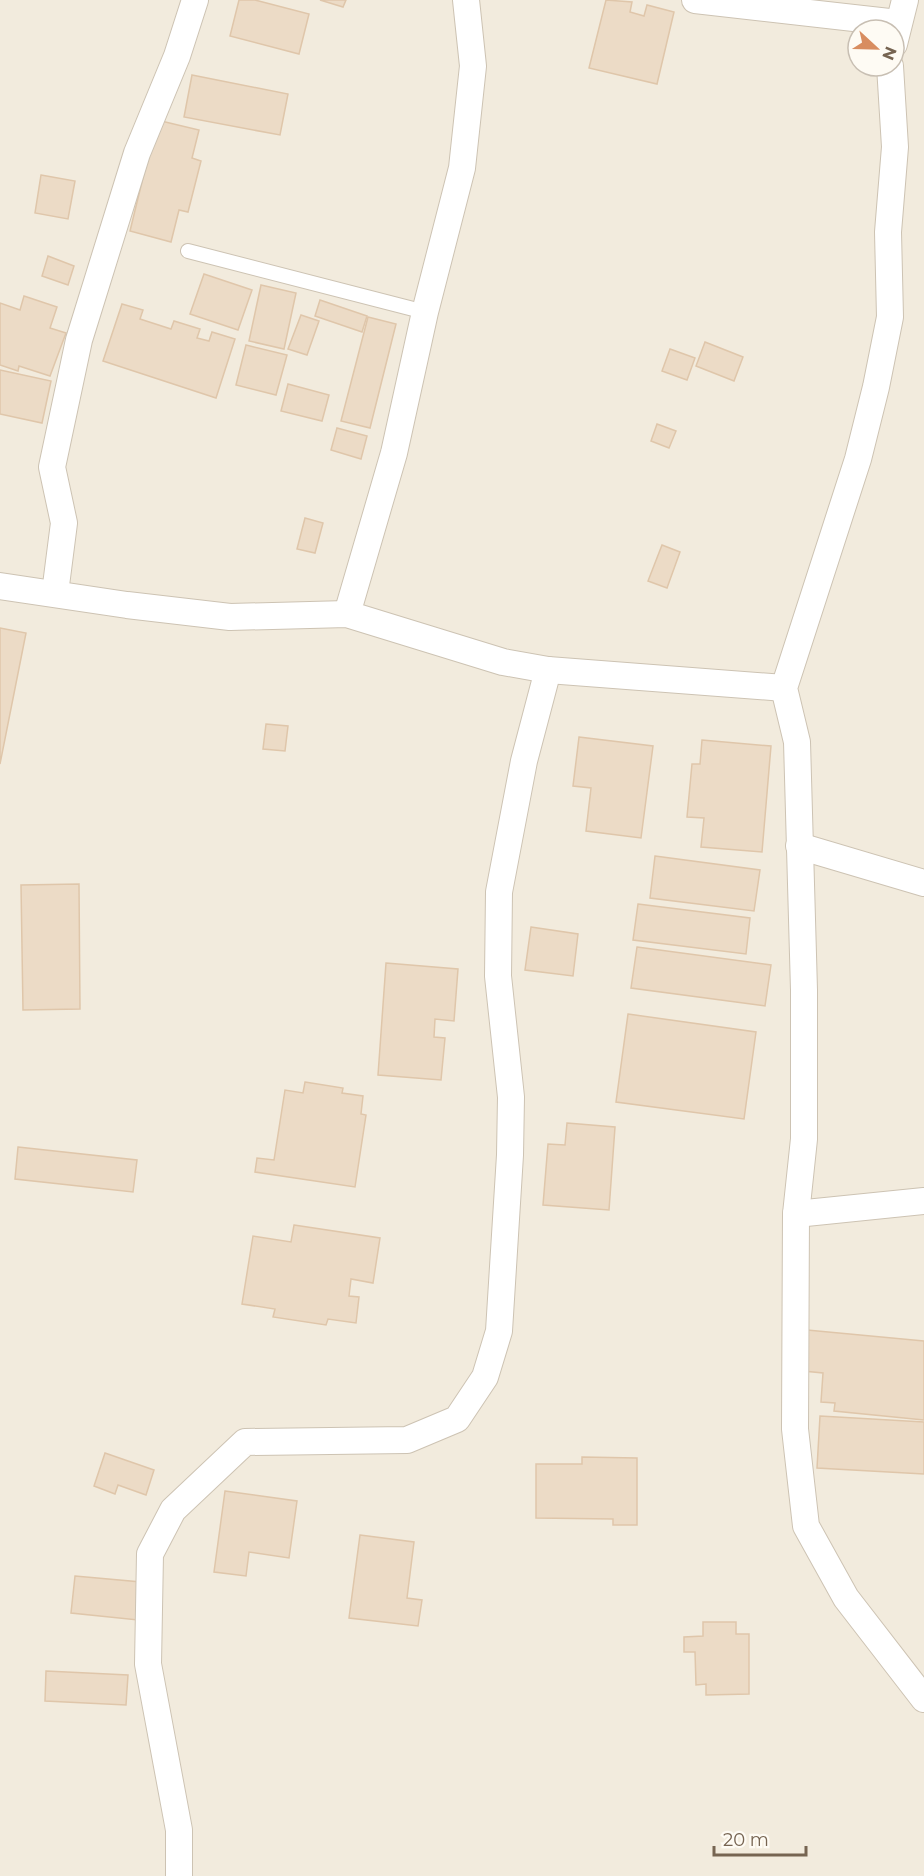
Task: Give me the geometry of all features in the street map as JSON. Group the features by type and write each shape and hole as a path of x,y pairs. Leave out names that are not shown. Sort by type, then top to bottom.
{"street":[{"path":"55,593 64,523 52,467 79,340 137,153 177,56 195,0"},
{"path":"347,614 394,453 425,312 462,168 473,66 466,0"},
{"path":"695,0 862,18"},
{"path":"891,78 895,147 888,232 890,317 858,459 784,688 797,742 804,990 804,1139 796,1214 795,1429 806,1526 846,1598 924,1699"},
{"path":"0,586 127,606 230,617 347,614 503,662 548,670 784,688"},
{"path":"179,1876 179,1830 148,1664 150,1554 172,1510 245,1442 407,1440 457,1419 485,1377 499,1331 510,1155 511,1097 498,976 500,892 524,761 548,670"},
{"path":"799,846 924,883"},
{"path":"796,1214 924,1201"}],"lane":[{"path":"188,251 425,312"}],"shaded area":[{"path":"0,0 924,0 924,1876 0,1876"}],"building":[{"path":"239,0 255,0 309,14 299,54 230,36"},
{"path":"320,0 346,0 343,7"},
{"path":"606,0 632,2 630,12 644,16 647,5 674,12 657,84 589,68"},
{"path":"192,75 288,94 280,135 184,117"},
{"path":"157,120 199,130 192,158 201,161 188,212 179,210 171,242 130,231"},
{"path":"41,175 75,181 68,219 35,213"},
{"path":"48,256 74,266 68,285 42,276"},
{"path":"204,274 252,290 238,330 190,314"},
{"path":"261,285 296,293 284,349 249,341"},
{"path":"24,296 57,307 50,328 66,333 50,376 19,366 18,371 0,365 0,303 20,310"},
{"path":"320,300 367,316 362,332 315,316"},
{"path":"122,304 143,310 140,319 171,329 174,321 200,329 197,338 209,341 212,332 235,339 216,398 103,361"},
{"path":"301,315 319,321 307,355 288,349"},
{"path":"368,317 396,324 370,428 341,421"},
{"path":"705,342 743,357 734,381 696,366"},
{"path":"246,345 287,355 276,395 236,385"},
{"path":"670,349 695,358 687,380 662,371"},
{"path":"0,370 51,381 42,423 0,414"},
{"path":"288,384 329,395 322,421 281,411"},
{"path":"657,424 676,431 669,448 651,441"},
{"path":"337,428 367,436 361,459 331,450"},
{"path":"305,518 323,523 315,553 297,549"},
{"path":"662,545 680,552 667,588 648,581"},
{"path":"0,628 26,633 0,764"},
{"path":"266,724 288,726 285,751 263,749"},
{"path":"579,737 653,746 641,838 586,831 591,788 573,786"},
{"path":"702,740 771,746 762,852 701,847 704,818 687,817 692,764 700,764"},
{"path":"655,856 760,870 754,911 650,898"},
{"path":"79,884 80,1009 23,1010 21,885"},
{"path":"638,904 750,918 746,954 633,940"},
{"path":"531,927 578,934 573,976 525,970"},
{"path":"637,947 771,965 765,1006 631,988"},
{"path":"386,963 458,969 454,1021 435,1019 434,1037 445,1038 441,1080 378,1075"},
{"path":"628,1014 756,1032 744,1119 616,1102"},
{"path":"305,1082 343,1088 342,1093 363,1096 361,1114 366,1115 355,1187 255,1172 257,1158 274,1160 285,1090 303,1093"},
{"path":"567,1123 615,1127 609,1210 543,1205 548,1144 565,1145"},
{"path":"18,1147 137,1160 133,1192 15,1179"},
{"path":"294,1225 380,1238 373,1283 351,1279 349,1296 359,1297 356,1323 328,1319 326,1325 273,1317 275,1309 242,1304 253,1236 291,1242"},
{"path":"807,1330 924,1341 924,1420 834,1411 835,1403 821,1402 823,1373 803,1371"},
{"path":"820,1416 924,1422 924,1474 817,1468"},
{"path":"105,1453 154,1470 146,1495 118,1485 115,1494 94,1486"},
{"path":"582,1457 637,1458 637,1525 613,1525 613,1519 536,1518 536,1464 582,1464"},
{"path":"225,1491 297,1501 289,1558 249,1552 246,1576 214,1572"},
{"path":"360,1535 414,1542 407,1598 422,1600 418,1626 349,1618"},
{"path":"75,1576 141,1582 138,1620 71,1613"},
{"path":"703,1622 736,1622 736,1634 749,1634 749,1694 706,1695 706,1684 696,1685 695,1652 684,1652 684,1637 703,1636"},
{"path":"46,1671 128,1675 126,1705 45,1701"}]}
